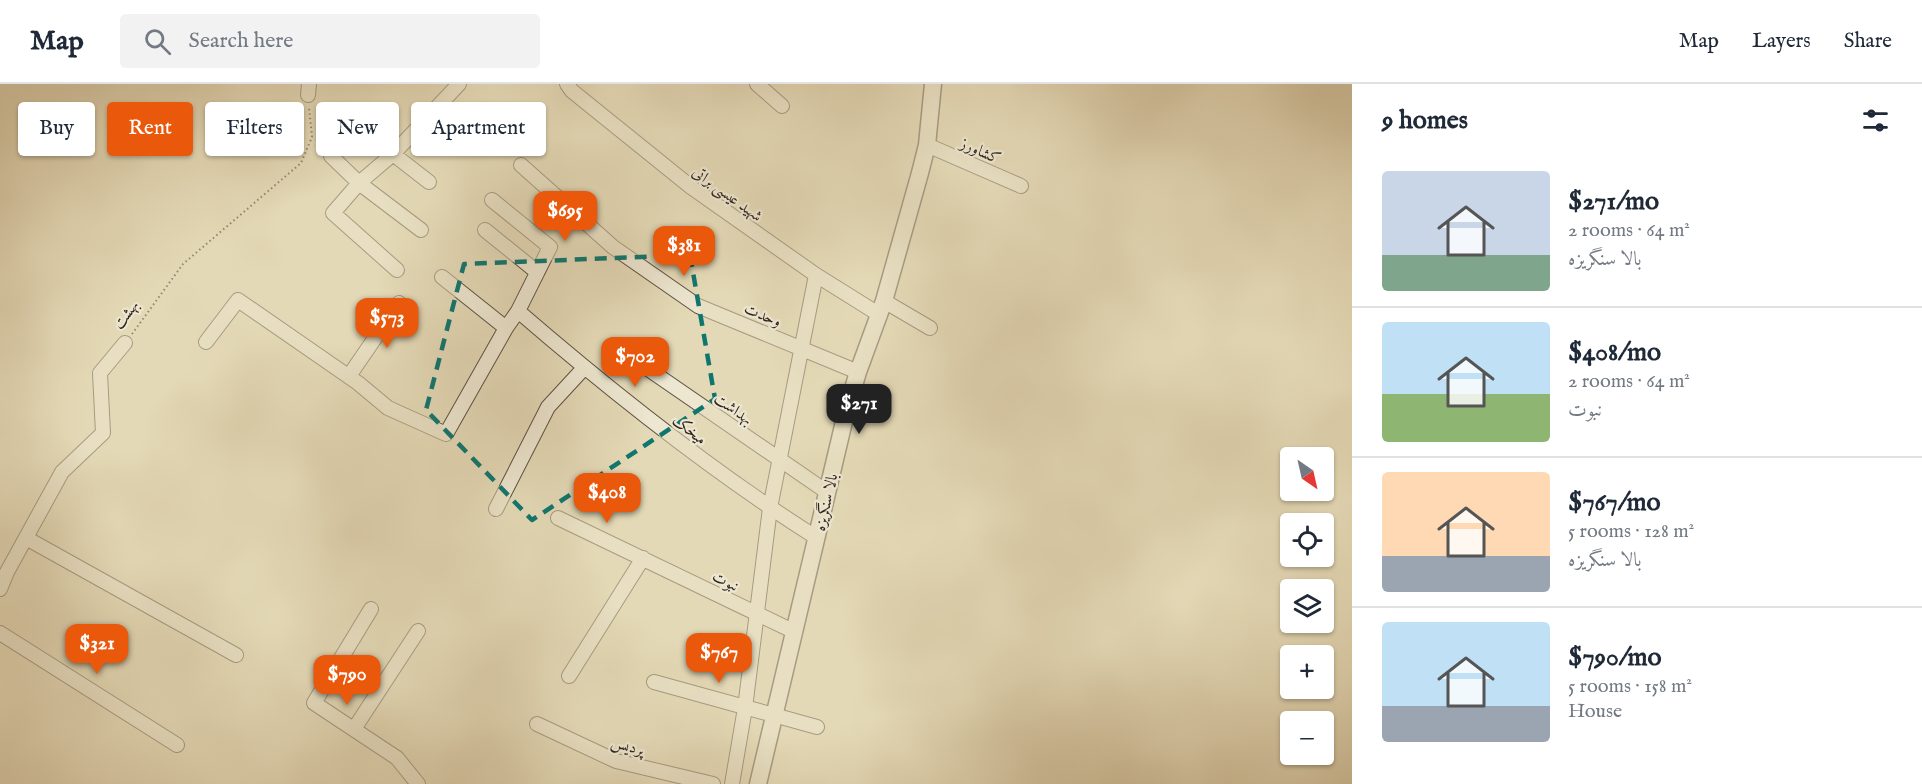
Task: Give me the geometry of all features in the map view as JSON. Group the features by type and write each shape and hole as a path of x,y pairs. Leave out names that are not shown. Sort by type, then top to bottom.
{"street":[{"path":"399,148 459,84"},
{"name":"شهید عیسی براتی","path":"567,84 572,91 691,187 816,275 882,308 930,328"},
{"path":"757,84 782,106"},
{"name":"بالا سنگریزه","path":"758,784 776,716 827,492 858,372 882,308 927,145 933,84"},
{"name":"کشاورز","path":"927,145 1021,186"},
{"path":"331,156 359,183 421,230"},
{"path":"391,156 359,183 333,213 397,270"},
{"path":"396,156 429,182"},
{"name":"وحدت","path":"521,165 613,247 698,306 858,372"},
{"path":"206,342 238,300 349,376 388,408 446,434 518,311 550,247 492,200"},
{"path":"485,230 537,273"},
{"path":"732,784 746,708 770,508 816,275"},
{"path":"442,277 506,328"},
{"path":"349,376 399,303"},
{"name":"میخک","path":"518,311 584,368 678,442 770,508 817,538"},
{"name":"بهشت","path":"0,589 62,472 103,433 100,373 125,343"},
{"name":"بهداشت","path":"622,351 827,492"},
{"path":"496,509 548,407 584,368"},
{"name":"نبوت","path":"558,518 795,632"},
{"path":"26,538 236,655"},
{"path":"569,676 643,558"},
{"path":"371,609 314,703 397,758 418,784"},
{"path":"354,729 418,631"},
{"path":"0,633 177,744"},
{"path":"654,682 817,727"},
{"name":"پردیس","path":"537,724 616,761 713,784"}],"path":[{"name":"بهشت","path":"125,343 183,264 301,163 312,137 309,90"}],"highlighted area":[{"path":"690,255 715,399 532,520 426,410 464,264"}]}
